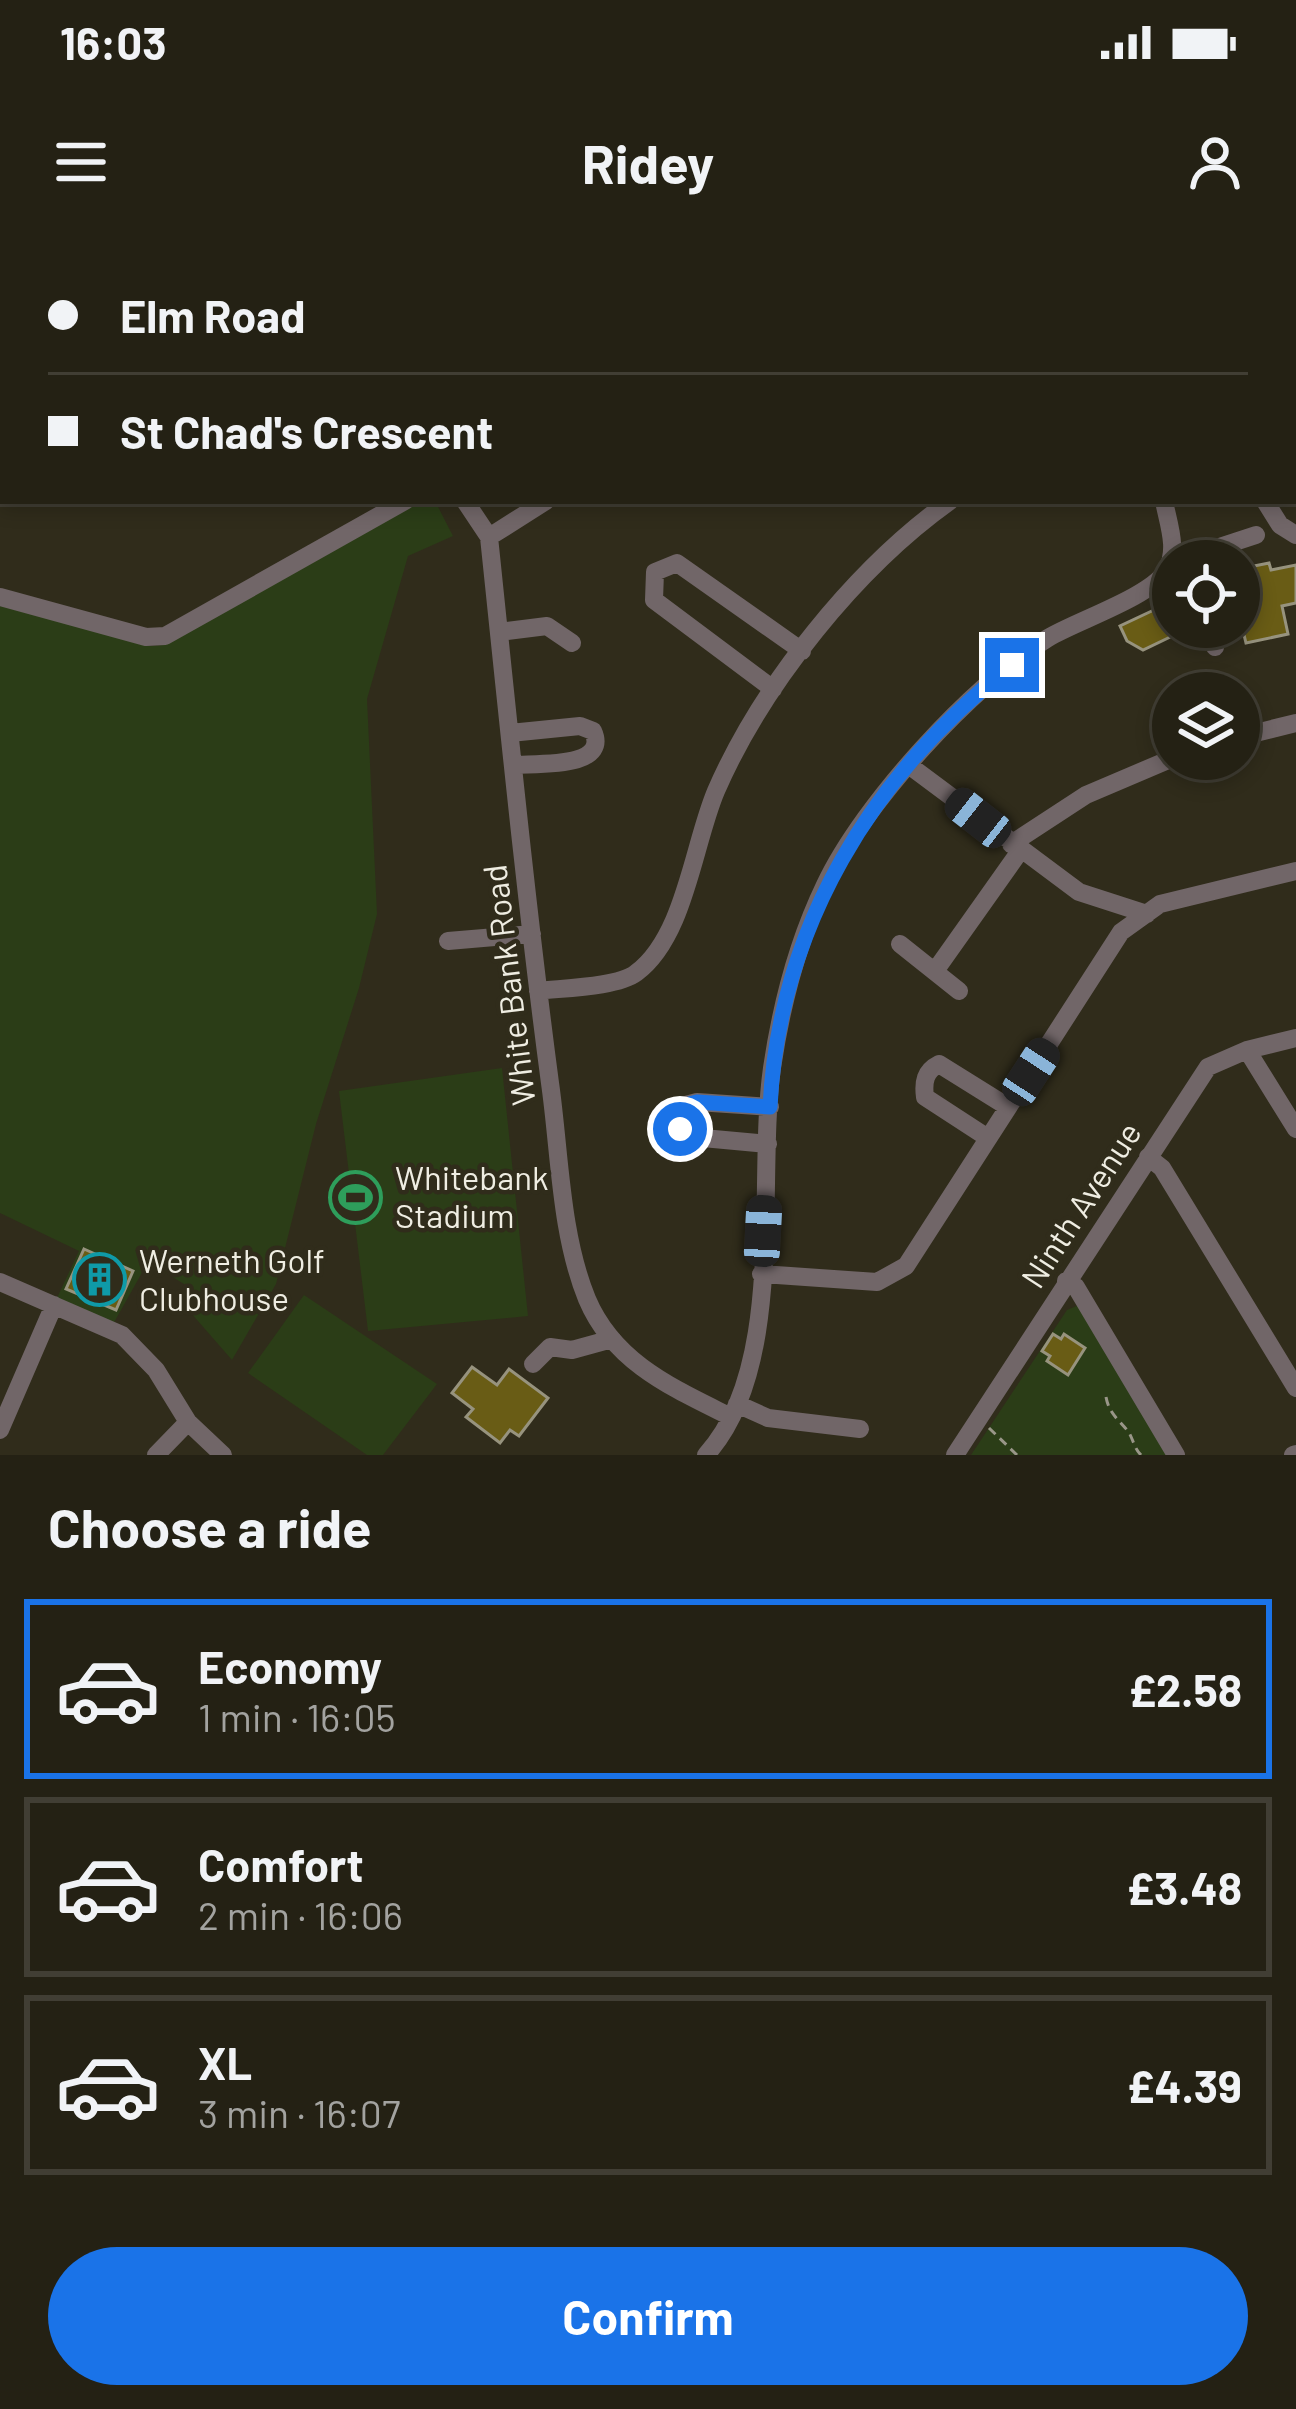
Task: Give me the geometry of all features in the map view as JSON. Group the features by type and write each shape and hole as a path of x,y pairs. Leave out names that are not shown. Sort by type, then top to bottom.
{"street":[{"path":"0,597 146,637 165,636 400,504"},
{"path":"467,504 489,537 541,504"},
{"path":"538,991 633,976 660,949 716,790 772,689 866,573 946,504"},
{"path":"1164,504 1171,540"},
{"path":"1267,504 1280,525 1296,535"},
{"path":"1243,540 1256,535"},
{"name":"White Bank Road","path":"489,537 538,991 573,1250 588,1301 622,1355 662,1383 734,1411 860,1430"},
{"path":"772,689 654,601 655,572 677,563 802,651"},
{"path":"706,1455 734,1411 758,1328 772,1070 792,976 825,885 867,816 978,692 1047,639 1152,582"},
{"path":"499,632 547,626 572,643"},
{"path":"1260,732 1296,723"},
{"path":"510,733 580,726 593,731 598,740 584,759 513,765"},
{"path":"910,766 1079,892 1147,914"},
{"path":"935,971 1015,848 1086,795 1152,767"},
{"path":"761,1274 877,1282 906,1266 1120,932 1160,904 1296,872"},
{"path":"448,941 532,934"},
{"path":"900,944 958,991"},
{"name":"Ninth Avenue","path":"955,1455 1208,1067 1246,1050 1296,1038"},
{"path":"1246,1050 1296,1129"},
{"path":"988,1138 925,1097 923,1084 930,1069 940,1064 1008,1107"},
{"path":"768,1144 692,1137 680,1129 682,1106 697,1102 770,1107"},
{"path":"1148,1156 1162,1168 1296,1388"},
{"path":"1066,1281 1076,1287 1176,1455"},
{"path":"0,1282 122,1335 156,1370 188,1422 223,1455"},
{"path":"0,1430 54,1305"},
{"path":"533,1364 557,1336 572,1349 612,1339"},
{"path":"156,1455 188,1422"}],"path":[{"path":"1106,1397 1108,1409 1131,1433 1141,1455"},
{"path":"978,1420 1013,1454"}],"green space":[{"path":"416,504 437,504 453,536 408,556 367,699 377,914 276,1284 232,1360 191,1313 197,1292 148,1262 112,1326 56,1300 79,1251 0,1213 0,606 151,646 163,645"},
{"path":"502,1068 528,1316 368,1331 339,1091"},
{"path":"304,1295 437,1384 383,1455 367,1455 248,1373"},
{"path":"1079,1305 1167,1455 971,1455 1067,1310"}],"building":[{"path":"1269,563 1271,570 1296,565 1296,603 1282,606 1288,634 1260,640 1260,565"},
{"path":"1152,611 1152,646 1143,650 1127,641 1120,626"},
{"name":"Werneth Golf Clubhouse","path":"84,1249 133,1271 116,1310 66,1289"},
{"path":"1053,1334 1061,1339 1064,1334 1085,1348 1068,1375 1047,1361 1050,1356 1042,1351"},
{"path":"472,1367 497,1385 509,1369 548,1398 519,1436 510,1430 500,1443 466,1417 473,1409 452,1393"}],"place":[{"name":"Whitebank Stadium","path":"356,1197"},
{"name":"Werneth Golf Clubhouse","path":"100,1280"}],"route":[{"path":"680,1129 682,1106 697,1102 770,1107 772,1070 792,976 825,885 867,816 978,692 1012,665"}]}
